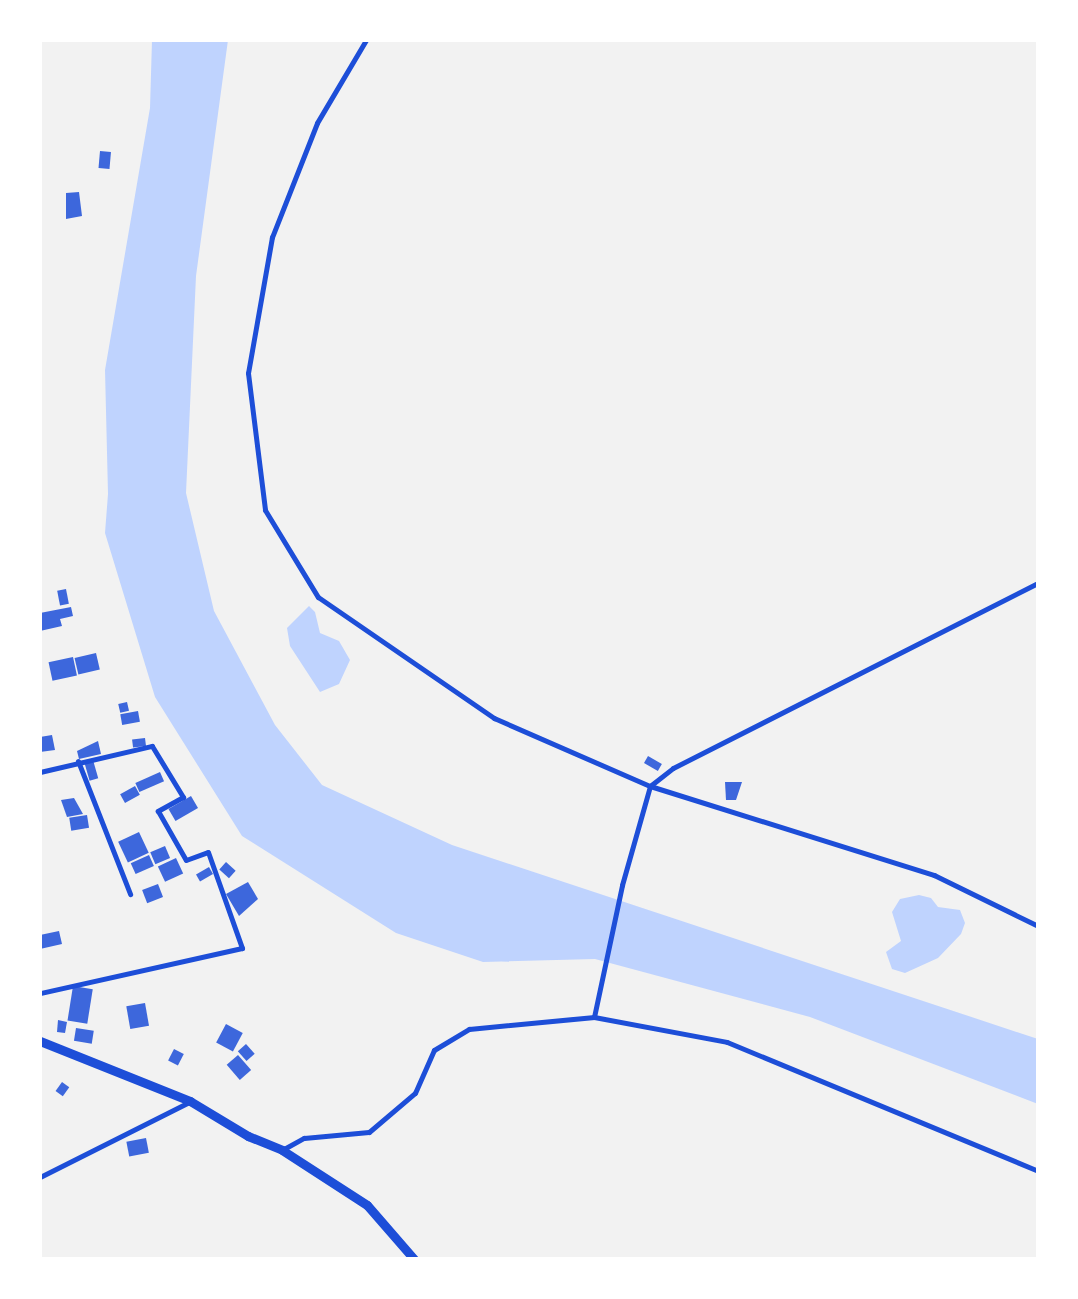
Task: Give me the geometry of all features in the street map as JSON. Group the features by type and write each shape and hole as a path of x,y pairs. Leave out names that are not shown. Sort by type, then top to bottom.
{"highway":[{"path":"40,1041 190,1101 248,1136 282,1150 367,1205 414,1259"}],"street":[{"path":"366,40 317,124 272,237 248,373 265,510 318,597 494,718 650,786 934,875 1038,926"},
{"path":"594,1017 622,885 650,786 673,768 1038,583"},
{"path":"40,772 152,746 184,797 158,811 186,860 208,852 242,948 40,993"},
{"path":"78,762 130,894"},
{"path":"282,1150 304,1138 369,1132 416,1093 434,1050 469,1029 594,1017 728,1042 1038,1171"},
{"path":"40,1177 190,1101"}],"water":[{"path":"152,40 228,40 196,276 186,493 214,611 275,725 322,785 452,845 1038,1039 1038,1104 810,1017 595,959 483,962 396,933 242,836 155,697 105,533 105,370 150,108"},
{"path":"309,606 315,612 320,633 339,641 350,660 339,684 320,692 290,646 287,628"},
{"path":"919,895 931,898 938,907 960,910 965,923 961,934 938,958 905,973 892,969 886,952 901,941 892,912 900,899"}],"building":[{"path":"100,151 111,152 109,169 99,168"},
{"path":"79,192 82,216 66,219 66,193"},
{"path":"66,589 69,604 60,605 57,591"},
{"path":"71,607 73,616 60,619 62,626 40,631 40,613"},
{"path":"96,653 100,670 78,675 75,658"},
{"path":"73,657 77,676 52,681 49,662"},
{"path":"127,702 129,711 120,713 118,704"},
{"path":"138,711 140,722 122,725 120,714"},
{"path":"52,735 55,750 40,752 40,737"},
{"path":"145,738 146,746 133,748 132,740"},
{"path":"98,741 101,754 79,759 77,751"},
{"path":"648,756 662,764 658,771 644,763"},
{"path":"93,760 98,778 90,781 84,762"},
{"path":"160,772 164,781 139,792 135,783"},
{"path":"725,782 742,782 736,800 726,800"},
{"path":"135,786 140,795 125,803 120,794"},
{"path":"191,796 198,808 175,821 168,809"},
{"path":"74,798 83,814 67,817 61,800"},
{"path":"87,815 89,828 71,831 69,818"},
{"path":"139,832 149,853 128,863 118,842"},
{"path":"165,846 170,858 155,864 150,852"},
{"path":"149,855 154,866 136,874 131,863"},
{"path":"176,858 183,873 165,882 158,866"},
{"path":"226,862 236,871 229,878 219,869"},
{"path":"209,867 213,874 200,881 196,874"},
{"path":"248,882 258,899 239,916 226,894"},
{"path":"158,884 163,897 147,903 142,890"},
{"path":"59,931 62,944 40,949 40,935"},
{"path":"73,986 93,989 87,1024 68,1021"},
{"path":"145,1003 149,1026 130,1029 126,1006"},
{"path":"58,1020 67,1022 65,1033 57,1032"},
{"path":"226,1024 243,1033 233,1051 216,1043"},
{"path":"76,1028 94,1031 92,1044 74,1041"},
{"path":"246,1044 255,1054 247,1061 238,1051"},
{"path":"174,1049 184,1054 178,1066 168,1061"},
{"path":"238,1055 251,1070 240,1080 227,1065"},
{"path":"62,1082 69,1087 63,1096 56,1091"},
{"path":"146,1138 149,1153 129,1157 126,1142"}]}
